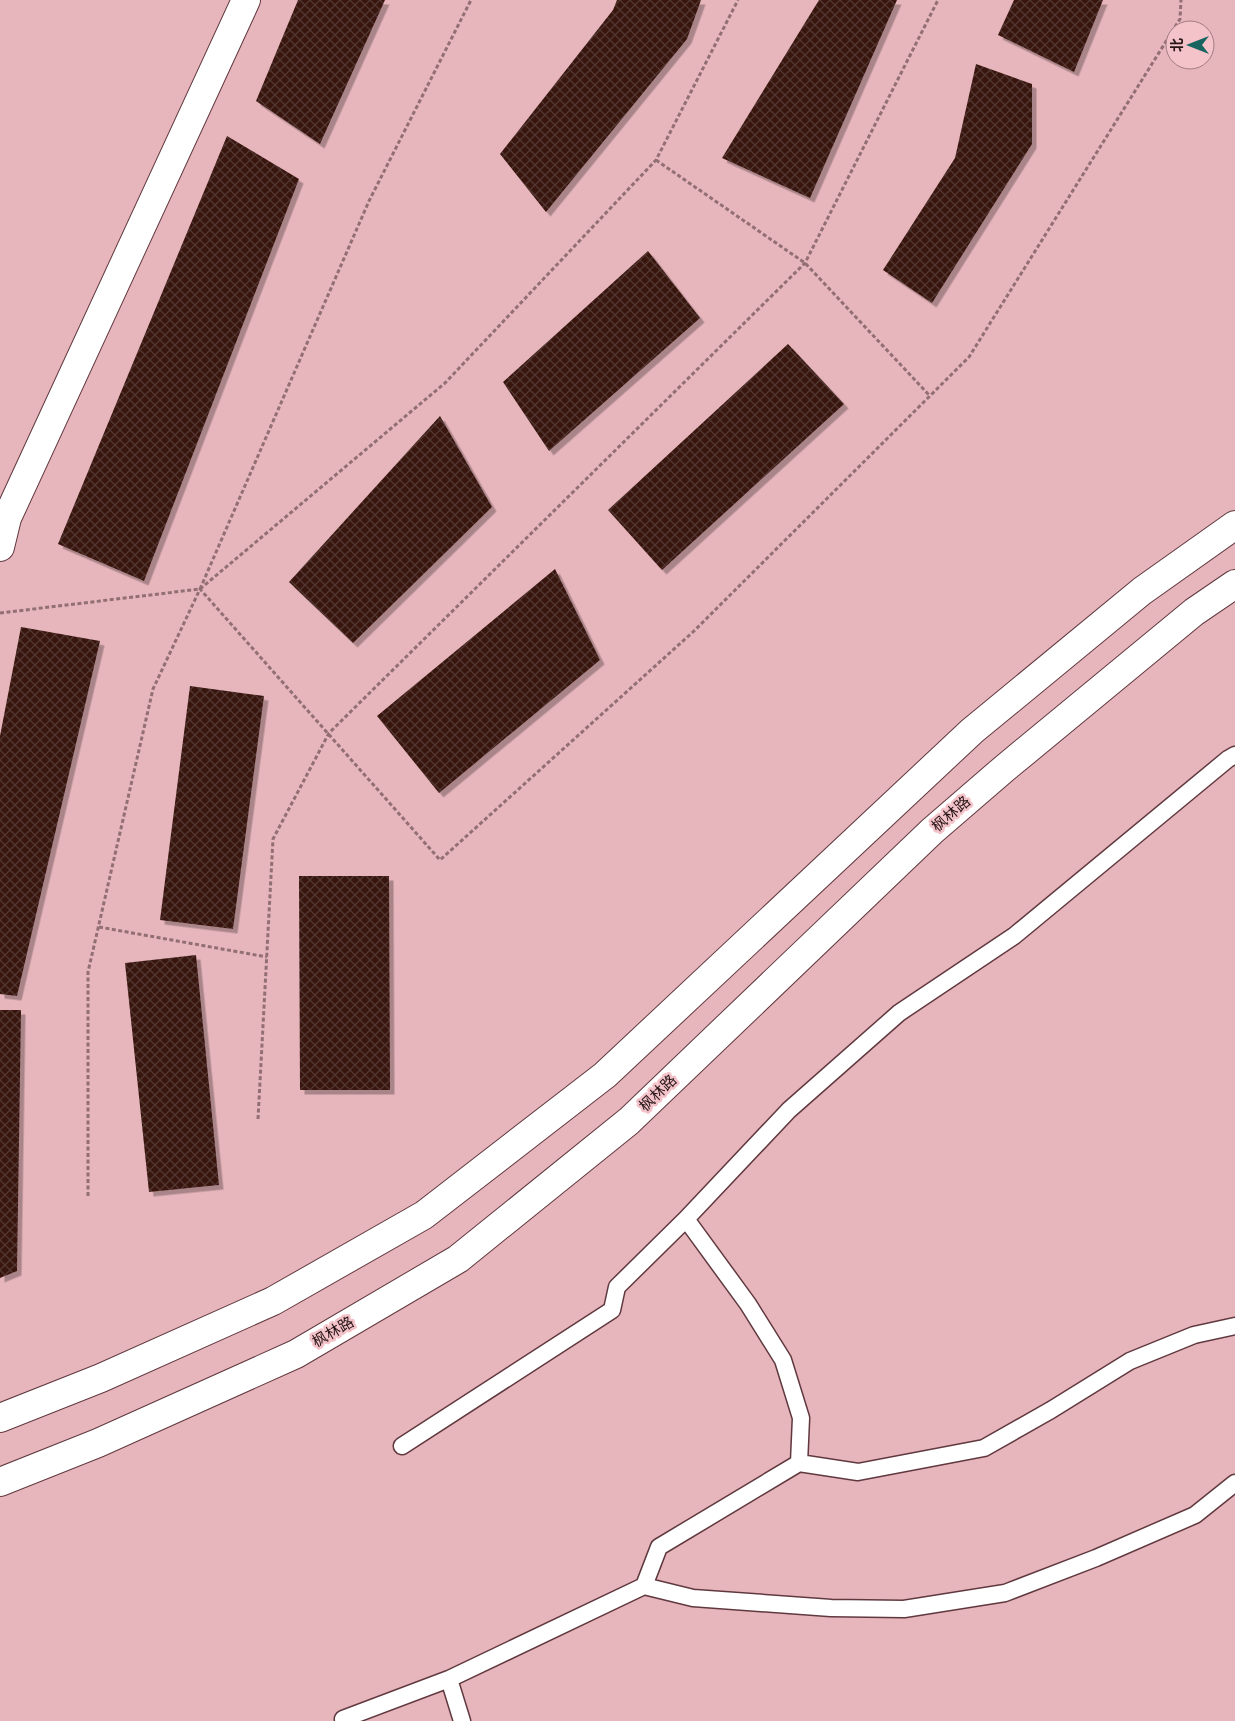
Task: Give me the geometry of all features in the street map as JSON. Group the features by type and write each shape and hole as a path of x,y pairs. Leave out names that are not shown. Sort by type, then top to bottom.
{"main road":[{"path":"0,547 7,518 246,0"},
{"path":"0,1418 101,1378 273,1301 424,1215 605,1075 972,731 1142,591 1235,525"},
{"name":"枫林路","path":"0,1482 98,1443 296,1354 458,1259 629,1121 932,831 1005,768 1187,618 1235,584"}],"lane":[{"path":"402,1446 612,1310 617,1287 686,1219 789,1110 899,1013 1014,936 1235,755"},
{"path":"686,1219 748,1304 783,1360 801,1418 799,1463"},
{"path":"644,1586 659,1547 799,1463 858,1472 984,1448 1051,1410 1130,1361 1194,1334 1235,1326"},
{"path":"344,1719 448,1679 644,1586 693,1598 831,1608 904,1609 1005,1593 1096,1558 1195,1516 1235,1483"},
{"path":"448,1679 462,1721"}],"path":[{"path":"88,1196 88,972 153,689 200,589 369,201 471,0"},
{"path":"0,613 200,589 445,383 656,160 738,0"},
{"path":"258,1119 273,839 328,733 806,262 938,0"},
{"path":"200,589 440,860 694,631 969,357 1180,19 1181,0"},
{"path":"656,160 806,262 930,396"},
{"path":"99,927 267,957"}],"building":[{"path":"298,0 385,0 320,144 256,101"},
{"path":"617,0 701,0 687,39 546,212 500,154 613,10"},
{"path":"819,0 897,0 810,198 722,158"},
{"path":"1014,0 1103,0 1074,72 998,35"},
{"path":"976,64 1032,84 1032,144 932,303 883,270 955,158"},
{"path":"227,136 299,179 144,581 58,544"},
{"path":"648,251 700,318 549,451 503,382"},
{"path":"788,344 844,404 662,570 608,510"},
{"path":"440,416 492,507 353,643 289,582"},
{"path":"555,569 600,660 439,793 377,716"},
{"path":"21,627 100,641 17,996 0,994 0,736"},
{"path":"190,686 264,696 233,929 160,920"},
{"path":"299,876 389,876 390,1090 300,1090"},
{"path":"196,955 219,1185 149,1192 125,963"},
{"path":"0,1010 21,1010 17,1271 0,1278"}]}
